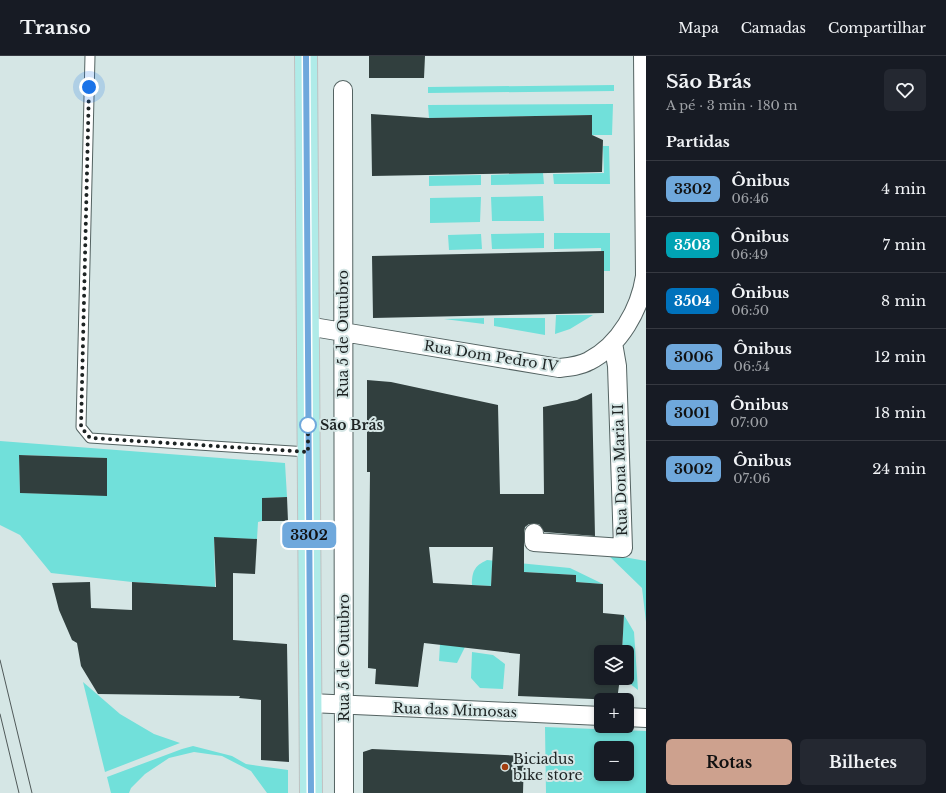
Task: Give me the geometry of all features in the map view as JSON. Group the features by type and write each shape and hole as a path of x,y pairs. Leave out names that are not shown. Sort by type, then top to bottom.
{"main road":[{"path":"306,56 311,793"}],"street":[{"name":"Rua Dom Pedro IV","path":"307,326 559,368 588,362 613,343 634,312 643,288 645,276 643,56"},
{"name":"Rua 5 de Outubro","path":"342,90 345,705 344,793"},
{"name":"Rua Dona Maria II","path":"534,534 534,542 623,548 617,366 613,343"},
{"name":"Rua das Mimosas","path":"310,703 594,716"},
{"path":"634,717 646,718"}],"lane":[{"path":"90,56 81,427 90,438 308,452"}],"shaded area":[{"path":"614,85 614,91 428,93 428,87"},
{"path":"613,104 612,135 592,135 591,115 429,118 428,105"},
{"path":"603,146 609,146 610,184 554,184 553,174 604,173"},
{"path":"543,173 544,184 491,185 491,175"},
{"path":"481,175 481,185 429,186 429,176"},
{"path":"543,196 544,221 492,221 491,197"},
{"path":"481,197 480,222 430,223 430,198"},
{"path":"544,233 544,248 492,249 491,234"},
{"path":"554,233 610,233 610,271 602,271 601,248 554,249"},
{"path":"481,234 482,249 449,250 448,235"},
{"path":"556,315 593,315 570,329 555,334"},
{"path":"484,318 484,324 444,319"},
{"path":"494,318 545,318 545,335 494,326"},
{"path":"0,441 285,463 287,497 262,498 262,521 258,522 257,539 214,538 215,587 132,582 51,573 20,535 0,525","holes":["19,455 107,458 107,495 20,493"]},
{"path":"607,554 646,561 646,622 642,588"},
{"path":"487,560 570,568 603,584 576,582 575,575 492,570 491,586 472,585 473,573 479,565"},
{"path":"624,615 634,632 638,690 632,685 634,685 634,645 622,645"},
{"path":"440,644 465,647 457,663 439,661"},
{"path":"472,652 493,655 505,664 503,689 480,688 471,678"},
{"path":"83,682 120,714 154,734 180,743 105,772"},
{"path":"545,727 594,729 594,733 634,733 634,731 646,731 646,793 546,793"},
{"path":"193,746 232,756 246,764 288,770 288,793 267,793 251,771 222,756 194,752 169,758 145,774 131,788 129,793 111,793 107,777"}],"building":[{"path":"369,56 425,56 424,78 369,78"},
{"path":"371,114 429,118 592,115 592,135 603,140 602,172 372,176"},
{"path":"604,251 604,313 373,318 372,256"},
{"path":"367,380 391,382 498,405 500,494 544,494 543,407 577,400 592,393 595,536 544,532 539,524 529,524 525,527 524,533 524,572 576,575 576,582 603,584 603,613 624,615 622,645 594,645 594,685 619,685 618,693 594,693 594,699 518,696 520,654 424,643 418,687 375,684 376,669 368,668 370,472 367,472","holes":["429,547 493,547 491,586 433,583"]},
{"path":"19,455 107,458 107,496 20,493"},
{"path":"287,497 288,521 262,521 262,498"},
{"path":"214,537 257,539 255,574 233,573 233,640 287,644 289,762 261,760 261,700 239,698 240,696 98,694 81,666 77,643 72,640 59,610 52,583 90,582 91,608 132,610 132,582 216,587"},
{"path":"372,749 524,756 523,793 363,793 363,752"}],"tram line":[{"path":"0,660 32,793"},
{"path":"0,714 19,793"}],"bus line":[{"name":"3302","path":"306,56 311,793"}],"place":[{"name":"São Brás","path":"308,425"},
{"name":"Biciadus bike store","path":"505,767"}],"route":[{"path":"89,87 81,427 90,438 308,452 308,425"}]}
